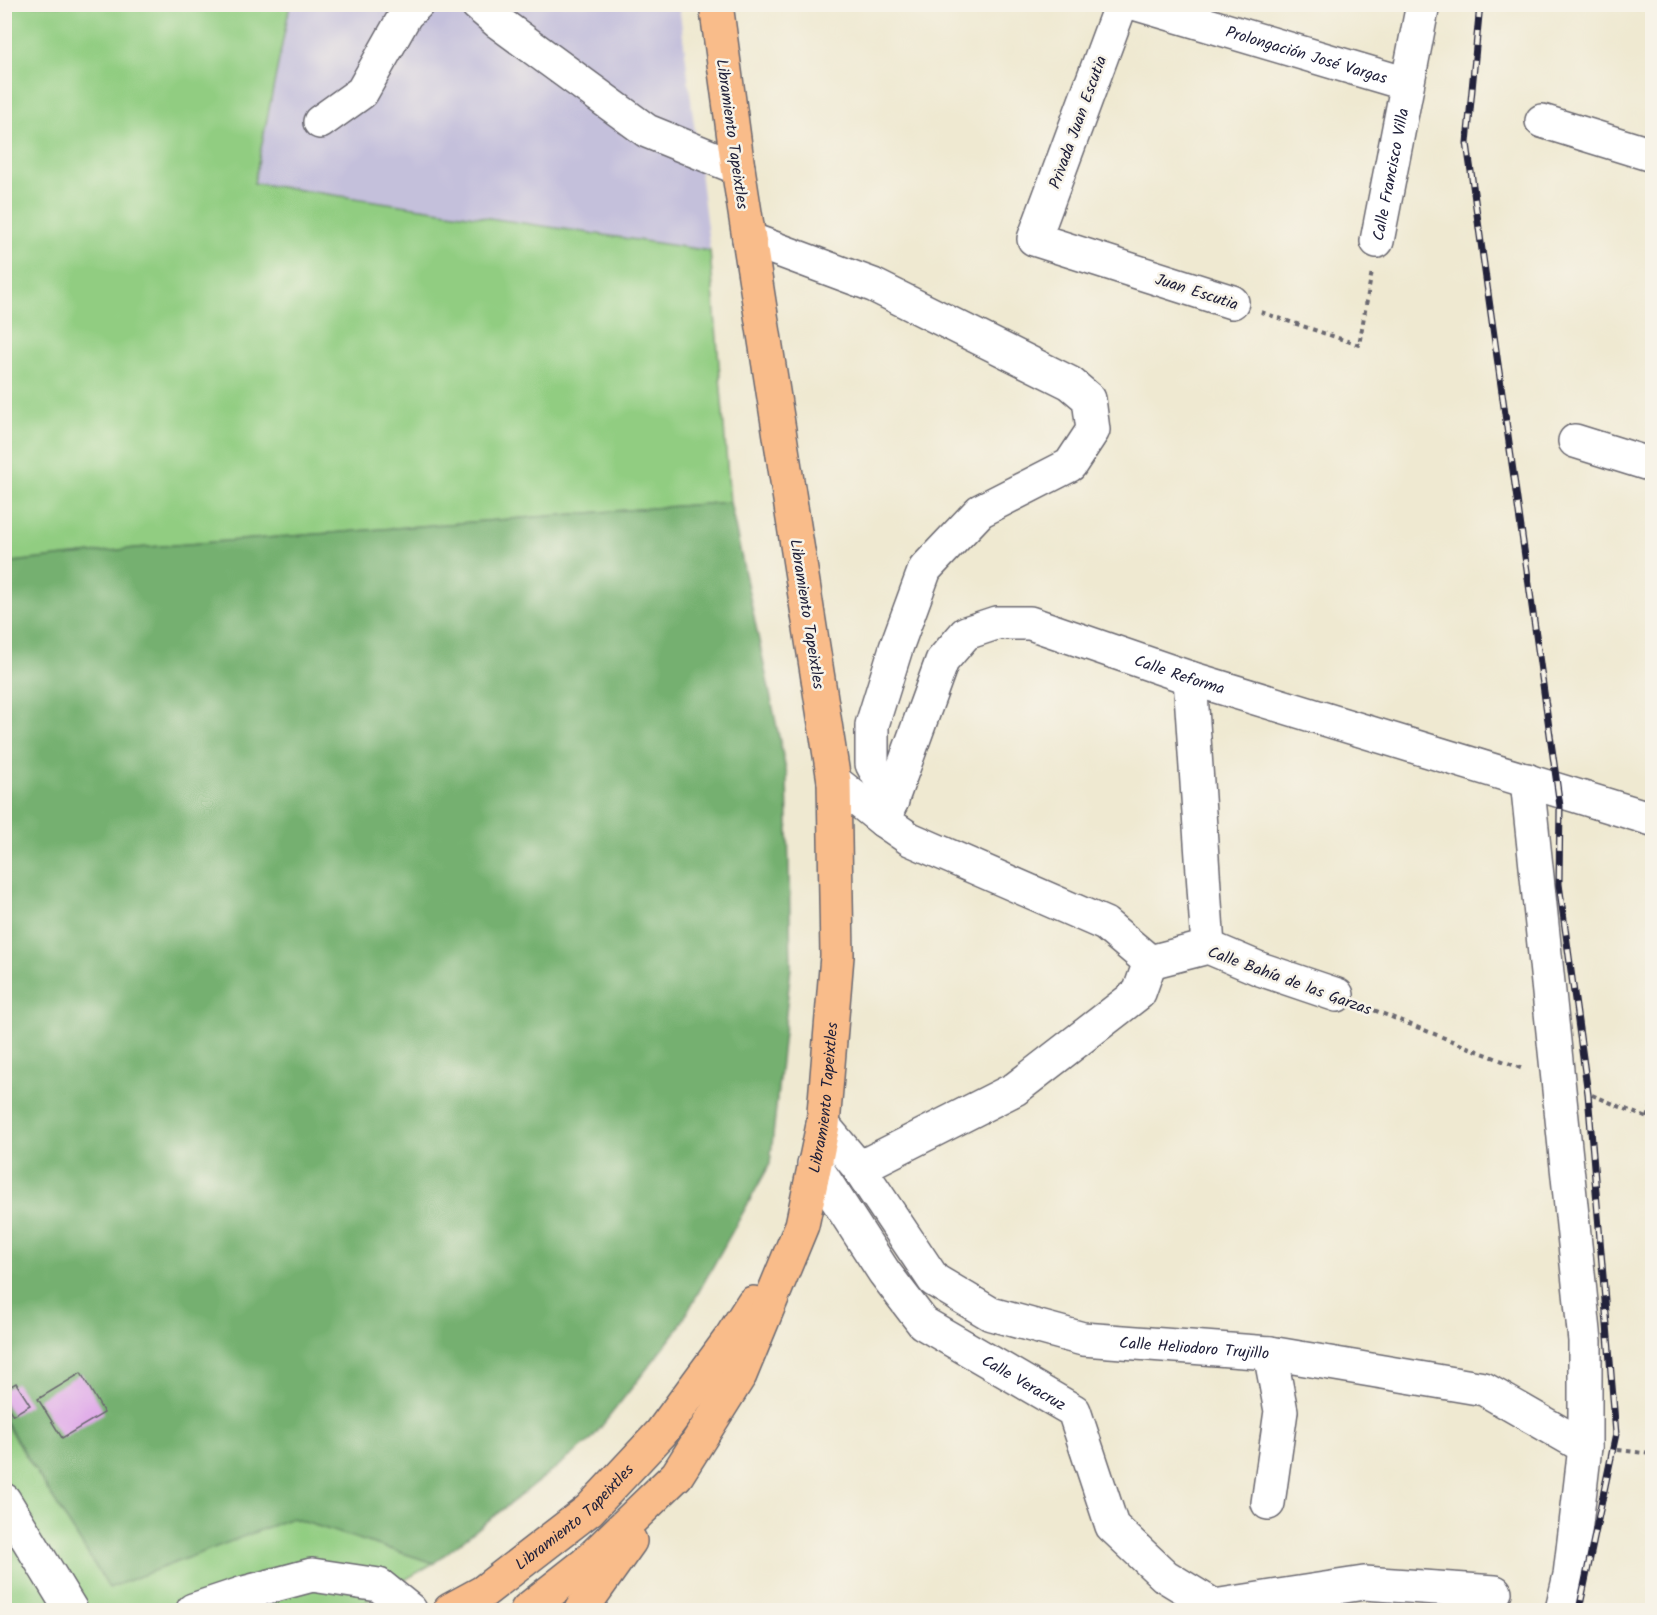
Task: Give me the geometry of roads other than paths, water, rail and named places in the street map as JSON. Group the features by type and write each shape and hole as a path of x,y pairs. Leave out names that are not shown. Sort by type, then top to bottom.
{"main road":[{"name":"Libramiento Tapeixtles","path":"527,1611 584,1565 677,1475 740,1375 802,1225 823,1125 837,956 834,781 738,168 716,4"},
{"name":"Libramiento Tapeixtles","path":"450,1611 483,1592 589,1510 661,1433 730,1339 802,1225"},
{"path":"581,1611 677,1475"}],"street":[{"path":"320,123 362,92 406,14 417,4"},
{"path":"477,4 498,22 647,131 738,168"},
{"name":"Privada Juan Escutia","path":"1034,239 1121,4"},
{"name":"Prolongación José Vargas","path":"1137,4 1407,84"},
{"name":"Calle Francisco Villa","path":"1377,241 1423,4"},
{"path":"1542,121 1653,155"},
{"path":"749,239 873,285 1070,383 1089,399 1093,430 1070,465 980,511 925,569 896,648 872,725 872,764 888,811 910,839 1105,924 1150,962 1139,993 1015,1089 859,1168 823,1125"},
{"name":"Juan Escutia","path":"1034,239 1232,302"},
{"path":"1575,441 1653,465"},
{"name":"Calle Reforma","path":"888,811 942,661 966,633 996,623 1030,623 1190,678 1653,819"},
{"path":"1190,678 1208,947"},
{"path":"1527,780 1585,1341 1585,1447 1570,1575 1562,1611"},
{"path":"834,781 888,811"},
{"name":"Calle Bahía de las Garzas","path":"1150,962 1208,947 1260,969 1336,995"},
{"name":"Calle Veracruz","path":"814,1164 884,1272 923,1323 1074,1411 1112,1526 1165,1576 1214,1608"},
{"name":"Calle Heliodoro Trujillo","path":"859,1168 934,1280 991,1314 1083,1338 1270,1353 1484,1389 1585,1447"},
{"path":"1268,1503 1281,1411 1270,1353"},
{"path":"4,1500 71,1611"},
{"path":"194,1611 244,1593 312,1575 379,1585 410,1611"},
{"path":"1214,1608 1364,1583 1496,1592"}],"railway":[{"path":"1480,4 1467,143 1560,806 1559,884 1588,1094 1616,1434 1579,1610"}]}
